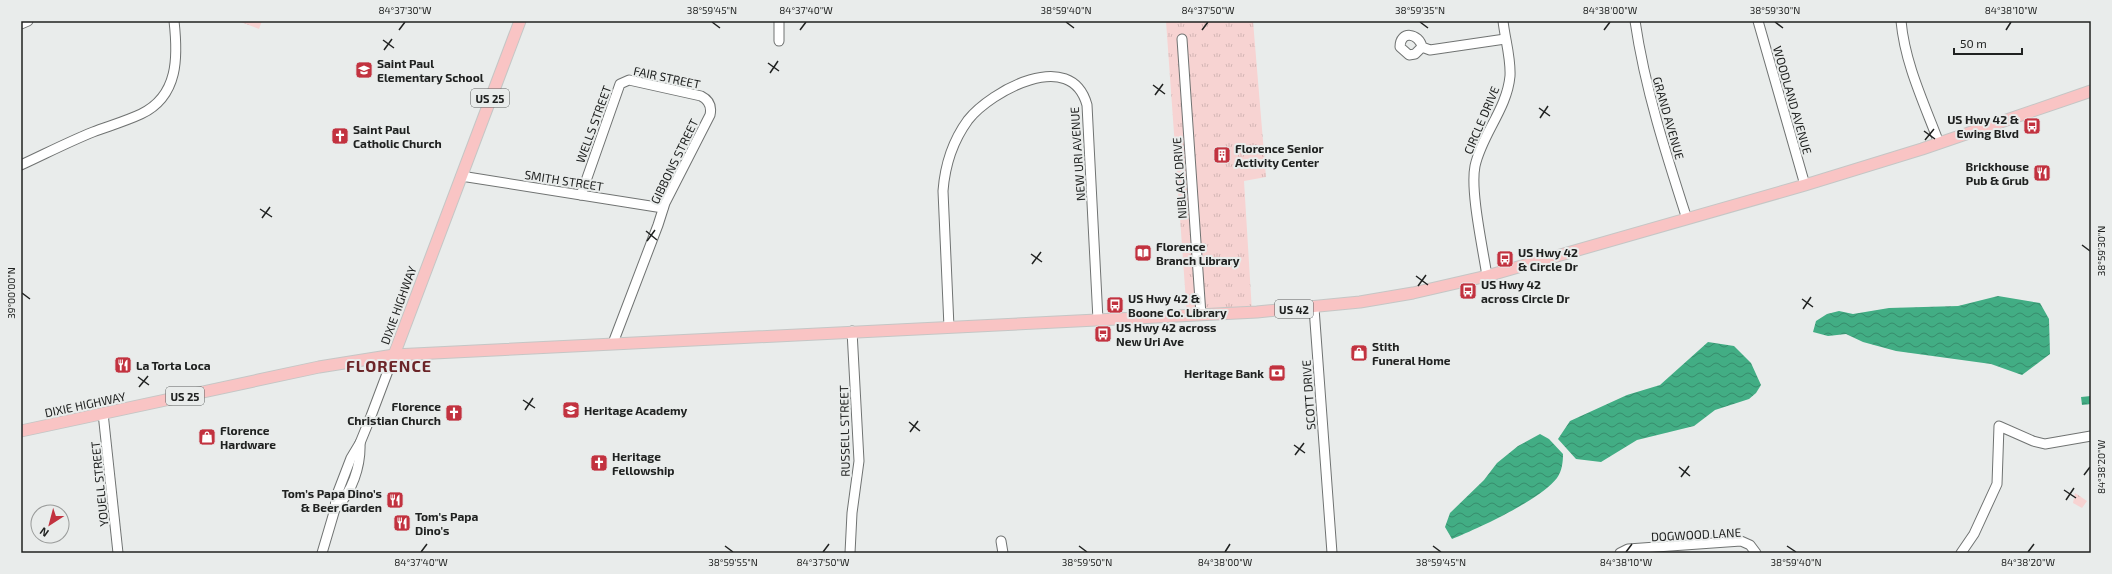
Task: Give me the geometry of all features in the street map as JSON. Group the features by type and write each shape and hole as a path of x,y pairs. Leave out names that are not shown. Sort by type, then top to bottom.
{"main road":[{"name":"DIXIE HIGHWAY","path":"21,431 319,367 394,354 460,176 520,21"},
{"name":"US 42","path":"394,354 1201,315 1314,308 1412,294 1487,276 1805,185 1939,143 2091,91"}],"street":[{"path":"21,24 28,21"},
{"path":"21,165 92,132 142,114 155,105 165,93 173,79 177,65 174,21"},
{"path":"779,21 779,40"},
{"name":"CIRCLE DRIVE","path":"1487,276 1474,186 1475,168 1484,140 1501,108 1508,87 1510,68 1503,21"},
{"name":"GRAND AVENUE","path":"1635,21 1652,106 1687,219"},
{"name":"WOODLAND AVENUE","path":"1758,21 1805,185"},
{"path":"1901,21 1902,37 1909,66 1939,143"},
{"path":"1422,47 1430,50 1505,39"},
{"name":"NIBLACK DRIVE","path":"1182,40 1201,315"},
{"name":"NEW URI AVENUE","path":"949,327 943,191 946,168 952,146 969,119 992,97 1019,82 1046,77 1060,78 1072,83 1082,93 1087,105 1098,320"},
{"name":"FAIR STREET","path":"620,84 630,80 701,96 708,102"},
{"name":"WELLS STREET","path":"581,195 620,84"},
{"name":"GIBBONS STREET","path":"613,343 663,208 710,115 711,107 708,102"},
{"name":"SMITH STREET","path":"460,176 663,208"},
{"name":"SCOTT DRIVE","path":"1314,308 1332,553"},
{"name":"RUSSELL STREET","path":"850,553 852,513 859,461 852,331"},
{"path":"322,553 335,509 345,500 361,460 360,443 394,354"},
{"name":"YOUELL STREET","path":"103,413 118,553"},
{"path":"1962,553 1974,534 1997,484 1999,426 2033,441 2045,444 2091,436"},
{"path":"1001,541 1003,553"},
{"name":"DOGWOOD LANE","path":"1620,553 1628,549 1741,541 1750,545 1756,553"}],"green space":[{"path":"238,21 262,21 259,29"},
{"path":"1166,21 1253,21 1266,177 1244,181 1252,312 1187,316"},
{"path":"2075,493 2087,501 2082,508 2073,503"}],"water":[{"path":"1998,296 2040,303 2049,319 2050,354 2022,375 1991,364 1896,351 1863,342 1846,334 1828,336 1813,332 1816,321 1827,314 1839,311 1853,314 1889,308 1958,306"},
{"path":"1708,342 1734,346 1751,363 1761,385 1756,393 1749,399 1715,410 1694,426 1637,440 1601,462 1576,459 1558,439 1570,421 1627,395 1660,385"},
{"path":"2091,396 2091,404 2082,405 2081,397"},
{"path":"1540,434 1549,439 1563,454 1562,466 1557,478 1537,495 1508,513 1452,539 1445,527 1450,513 1484,480 1497,463 1518,446"}],"place":[{"name":"Saint Paul Elementary School","path":"364,70"},
{"name":"US Hwy 42 & Ewing Blvd","path":"2032,126"},
{"name":"Saint Paul Catholic Church","path":"340,136"},
{"name":"Florence Senior Activity Center","path":"1222,155"},
{"name":"Brickhouse Pub & Grub","path":"2042,173"},
{"name":"Florence Branch Library","path":"1143,253"},
{"name":"US Hwy 42 & Circle Dr","path":"1505,259"},
{"name":"US Hwy 42 across Circle Dr","path":"1468,291"},
{"name":"US Hwy 42 & Boone Co. Library","path":"1115,305"},
{"name":"US Hwy 42 across New Uri Ave","path":"1103,334"},
{"name":"Stith Funeral Home","path":"1359,353"},
{"name":"La Torta Loca","path":"123,365"},
{"name":"Heritage Bank","path":"1277,373"},
{"name":"Heritage Academy","path":"571,410"},
{"name":"Florence Christian Church","path":"454,413"},
{"name":"Florence Hardware","path":"207,437"},
{"name":"Heritage Fellowship","path":"599,463"},
{"name":"Tom’s Papa Dino’s & Beer Garden","path":"395,500"},
{"name":"Tom's Papa Dino's","path":"402,523"}],"district":[{"name":"FLORENCE","path":"389,365"}]}
